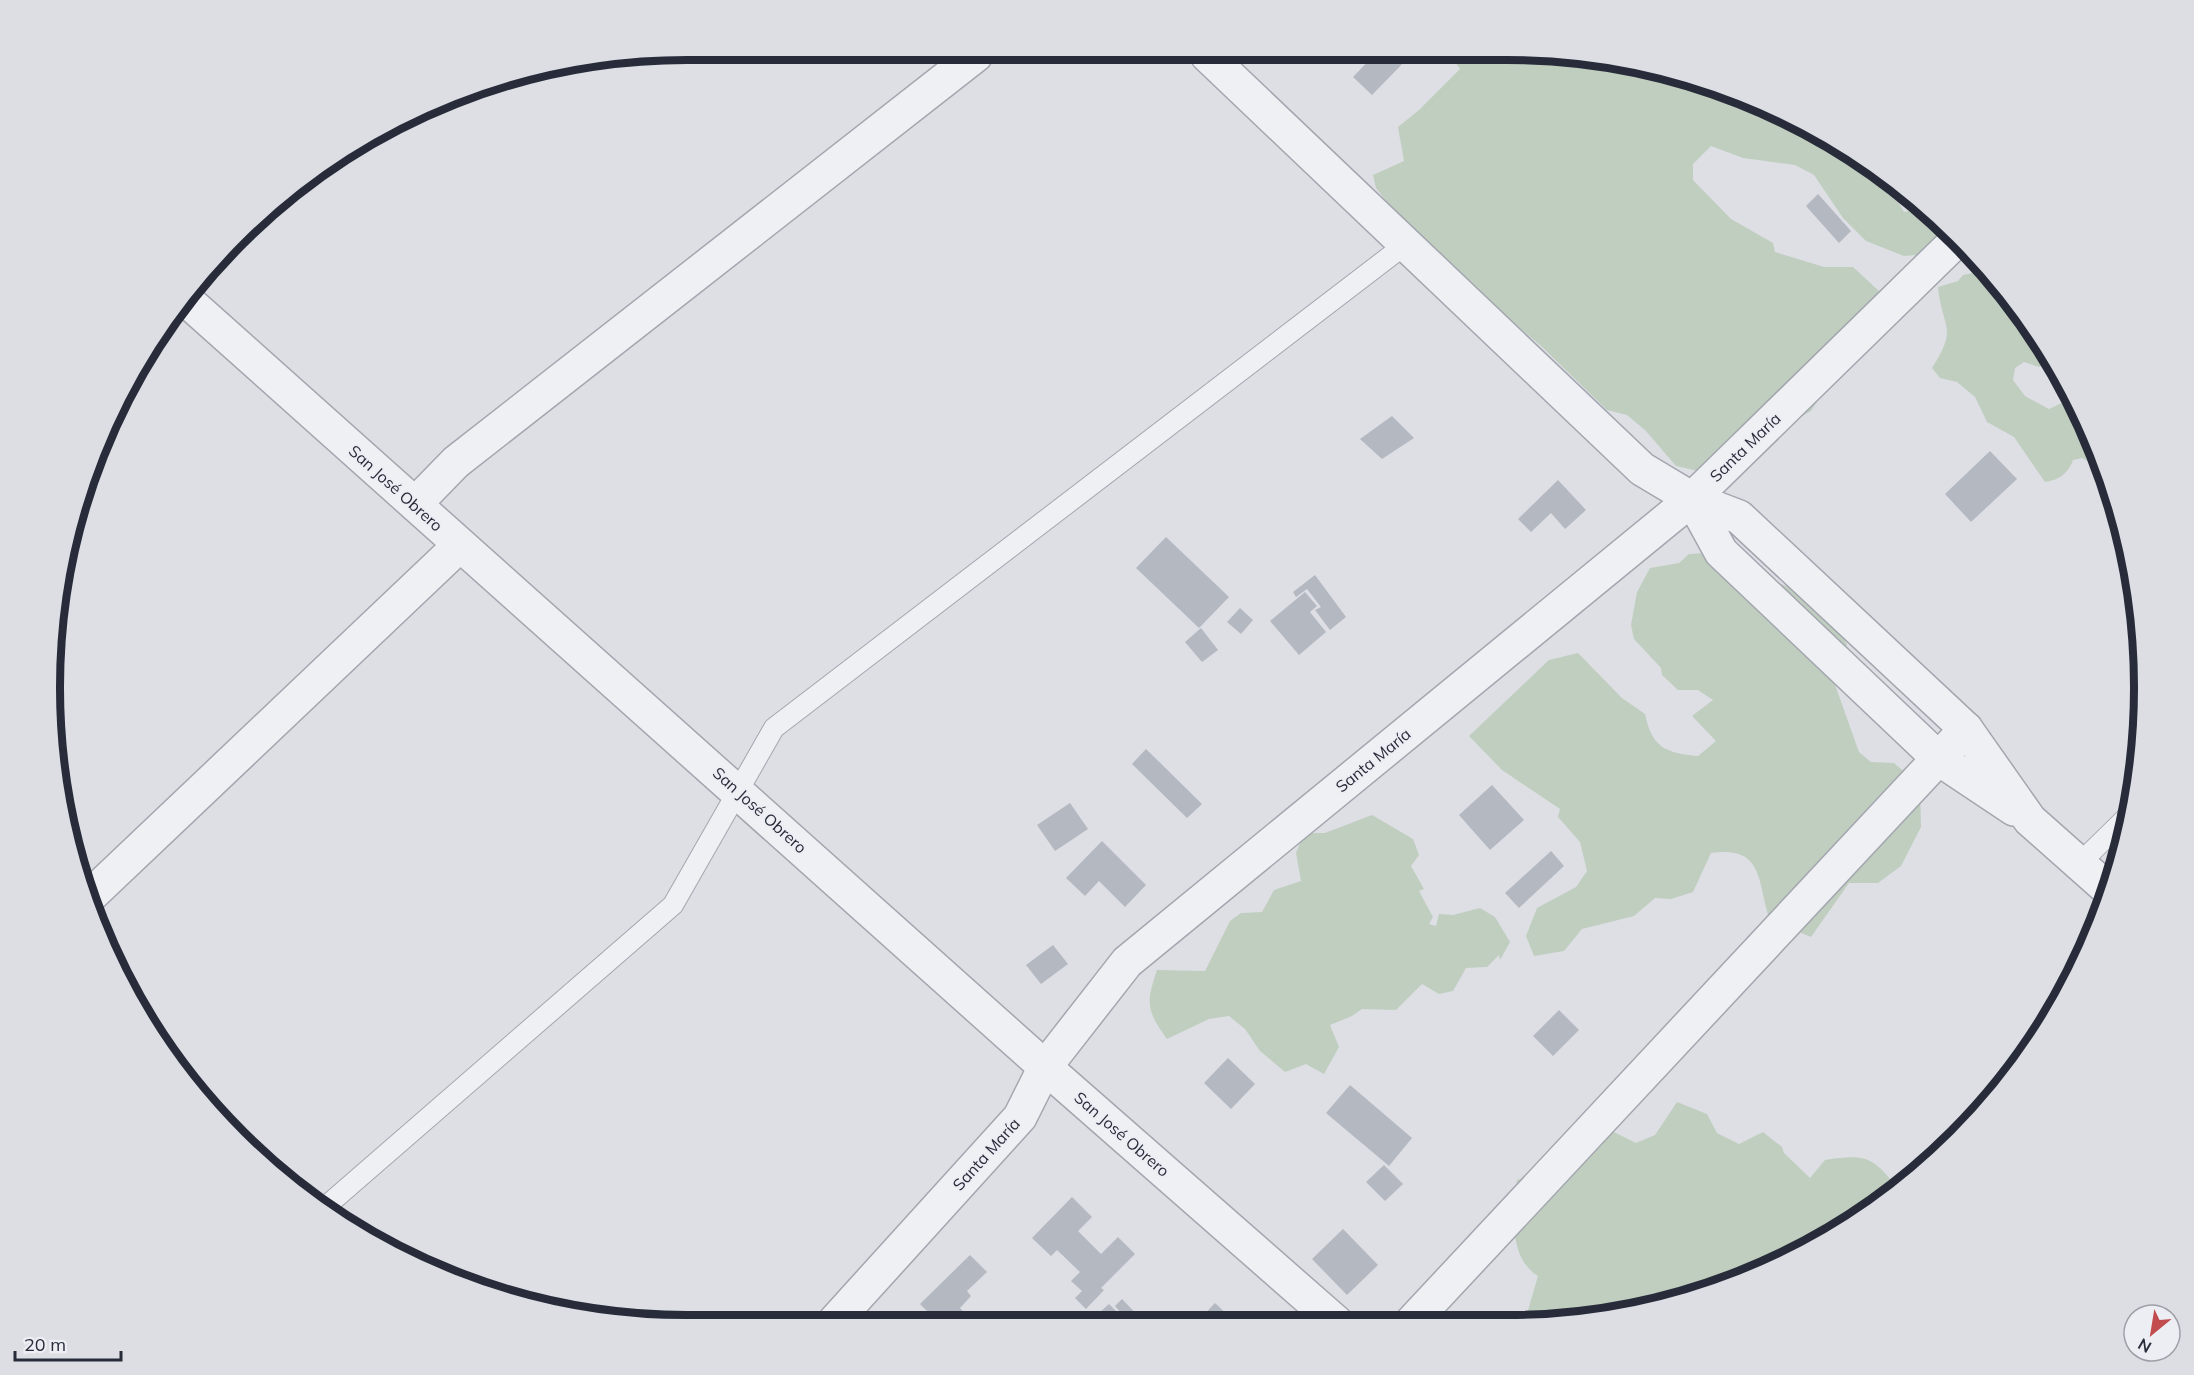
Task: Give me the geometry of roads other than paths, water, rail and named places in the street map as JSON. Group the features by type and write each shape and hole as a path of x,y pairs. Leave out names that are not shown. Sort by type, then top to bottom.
{"street":[{"path":"415,504 456,462 970,60"},
{"path":"1213,60 1642,469 1692,499 1739,517 1966,729 2030,820"},
{"name":"Santa María","path":"840,1315 1020,1118 1045,1067 1127,962 1692,499 1951,245"},
{"name":"San José Obrero","path":"191,304 738,790 1045,1067 1328,1315"},
{"path":"1692,499 1721,552 1939,759 2030,820 2103,884"},
{"path":"94,892 460,545"},
{"path":"1418,1315 1966,729"}],"lane":[{"path":"330,1203 673,905 774,728 1406,244"},
{"path":"2080,863 2119,824"}]}
